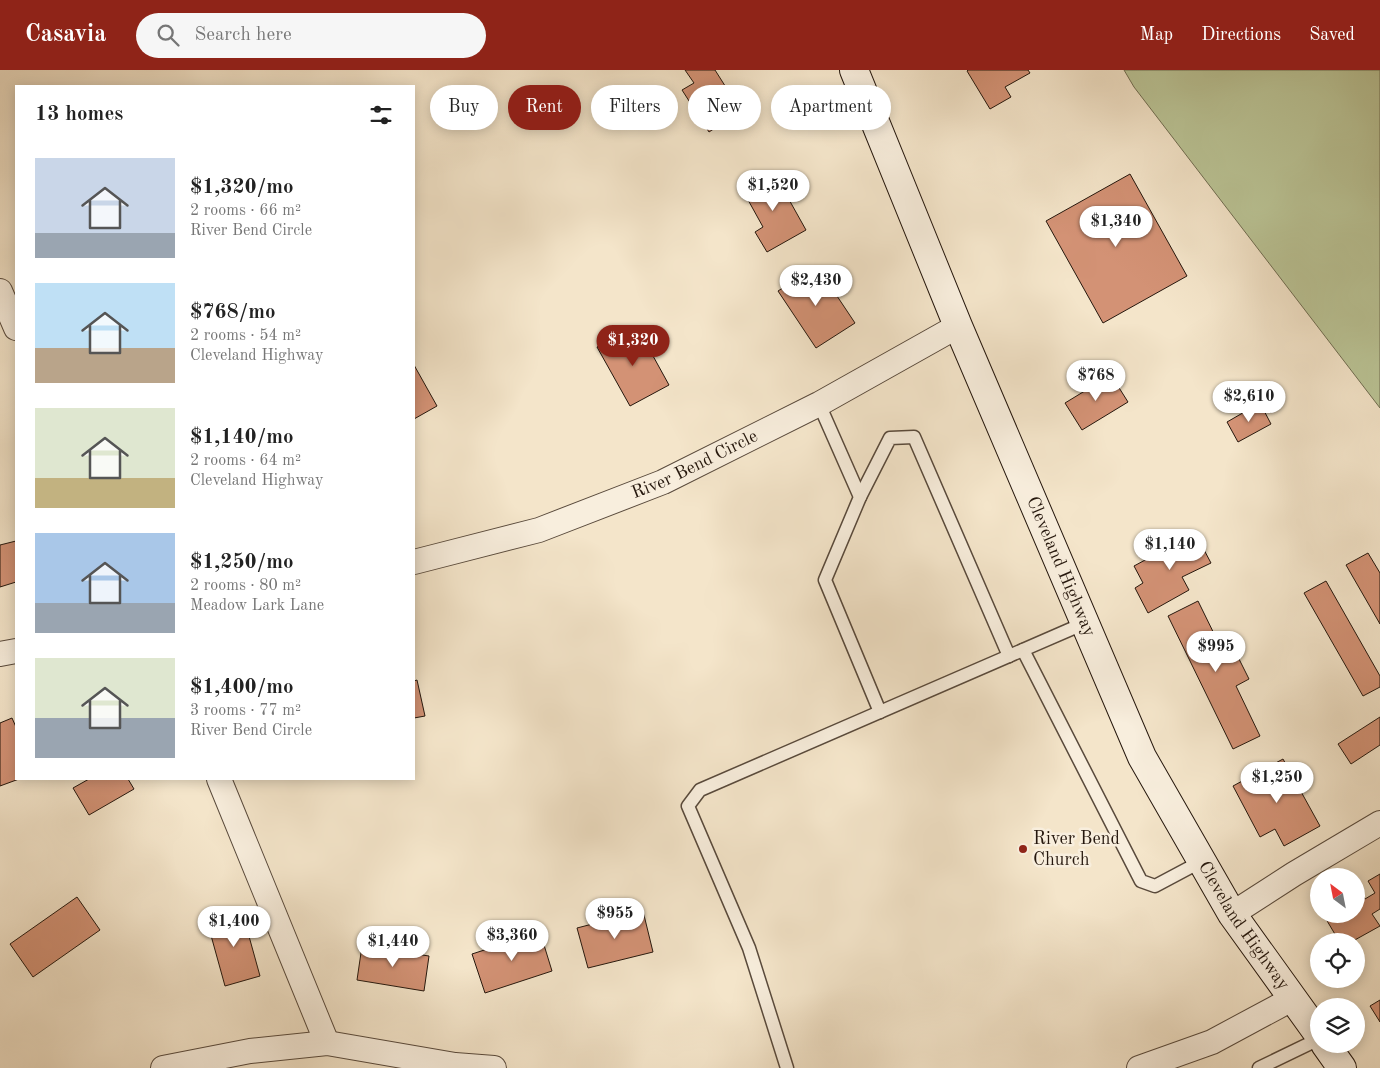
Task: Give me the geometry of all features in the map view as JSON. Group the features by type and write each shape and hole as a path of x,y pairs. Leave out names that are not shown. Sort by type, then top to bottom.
{"main road":[{"name":"Cleveland Highway","path":"854,70 958,326 1142,757 1232,914 1310,1024"},
{"path":"1331,1053 1342,1068"}],"street":[{"path":"0,290 15,326"},
{"name":"River Bend Circle","path":"415,562 539,530 654,486 819,404 958,326"},
{"path":"0,654 15,651"},
{"path":"219,780 327,1043"},
{"path":"1232,914 1294,874 1380,823"},
{"path":"1139,1068 1212,1042 1292,998"},
{"path":"162,1068 250,1051 327,1043 455,1065 494,1068"}],"lane":[{"path":"819,404 860,497"},
{"path":"880,712 825,580 860,497 890,438 914,437 1009,656"},
{"path":"787,1068 748,948 688,806 700,790 1085,623"},
{"path":"1023,650 1141,882 1155,886 1202,861"},
{"path":"1259,1068 1310,1042"}],"green space":[{"path":"1124,70 1380,70 1380,408 1134,87"}],"building":[{"path":"685,70 715,70 725,85 691,85 694,83"},
{"path":"968,70 1028,70 1030,73 1005,87 1011,97 990,109"},
{"path":"688,86 688,99 682,90"},
{"path":"773,171 806,230 767,252 755,232 763,227 742,189"},
{"path":"1130,174 1187,276 1103,323 1046,221"},
{"path":"817,266 855,323 816,348 778,291"},
{"path":"632,327 643,347 647,345 669,385 630,406 597,347"},
{"path":"415,367 437,406 415,418"},
{"path":"1111,375 1128,402 1082,430 1065,403"},
{"path":"1260,403 1271,424 1238,442 1227,422"},
{"path":"1194,531 1211,563 1182,577 1189,590 1148,613 1135,588 1143,583 1134,566 1160,552 1158,550"},
{"path":"15,541 15,582 0,587 0,545"},
{"path":"1368,553 1380,573 1380,624 1346,565"},
{"path":"1326,581 1380,676 1380,687 1363,696 1304,593"},
{"path":"1198,601 1223,652 1233,647 1249,679 1236,686 1260,736 1233,749 1168,616"},
{"path":"417,680 425,716 415,718 415,681"},
{"path":"1380,717 1380,745 1351,764 1338,744"},
{"path":"12,718 15,725 16,780 0,786 0,723"},
{"path":"1283,759 1320,826 1284,846 1275,829 1260,837 1233,786"},
{"path":"87,780 129,780 134,789 89,815 73,788"},
{"path":"1380,874 1380,909 1372,914 1380,926 1365,934 1334,933 1328,923 1365,923 1365,899 1375,893 1368,881"},
{"path":"77,897 100,930 33,977 10,944"},
{"path":"242,911 260,976 225,986 207,921"},
{"path":"643,911 653,952 588,968 577,928"},
{"path":"540,932 552,971 485,993 472,954"},
{"path":"362,946 429,956 424,991 357,980"},
{"path":"1380,1000 1380,1022 1370,1006"}],"place":[{"name":"River Bend Church","path":"1023,849"}]}
